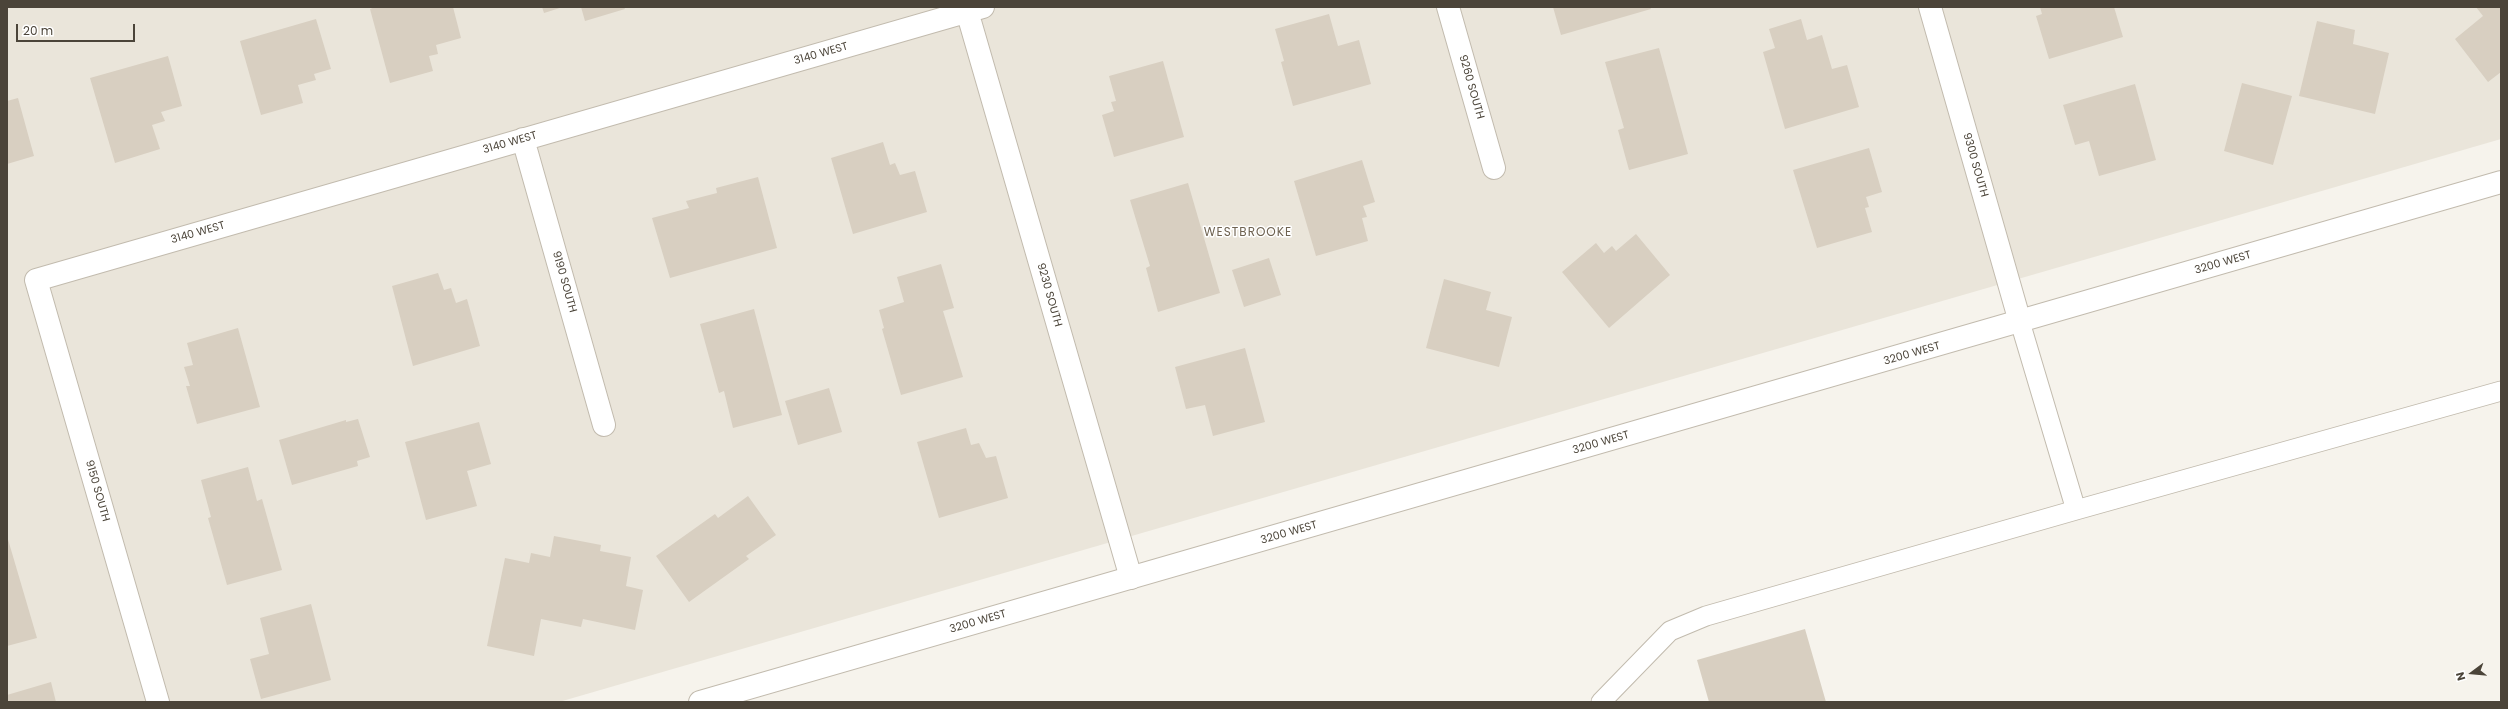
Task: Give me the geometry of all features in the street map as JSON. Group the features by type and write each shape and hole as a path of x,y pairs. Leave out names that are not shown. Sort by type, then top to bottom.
{"street":[{"name":"9260 SOUTH","path":"1448,7 1494,168"},
{"name":"9300 SOUTH","path":"1930,7 2020,322"},
{"name":"3140 WEST","path":"36,280 975,9"},
{"name":"9230 SOUTH","path":"975,9 1131,578"},
{"name":"9190 SOUTH","path":"523,139 604,425"},
{"name":"3200 WEST","path":"700,702 2501,182"},
{"name":"9150 SOUTH","path":"36,280 158,702"}],"lane":[{"path":"2020,322 2076,510"},
{"path":"1601,702 1670,631 1706,616 2076,510 2501,391"}],"shaded area":[{"path":"7,7 2501,7 2501,139 559,702 7,702"}],"building":[{"path":"375,7 453,7 461,38 436,45 438,54 429,56 433,71 390,83 370,9"},
{"path":"542,7 563,7 544,13"},
{"path":"581,7 624,7 625,9 585,21"},
{"path":"1553,7 1650,7 1651,9 1561,35"},
{"path":"2040,7 2114,7 2123,37 2049,59 2036,16 2042,14"},
{"path":"2476,7 2501,7 2501,72 2488,82 2455,39 2483,16"},
{"path":"1329,14 1338,46 1359,40 1371,84 1293,106 1281,62 1284,61 1275,29"},
{"path":"316,19 331,69 314,74 316,80 298,85 303,103 261,115 240,41"},
{"path":"1801,19 1807,40 1822,35 1832,69 1847,65 1859,107 1785,129 1763,52 1775,48 1769,29"},
{"path":"2317,21 2355,30 2353,44 2389,53 2375,114 2299,96"},
{"path":"1659,48 1688,154 1629,170 1618,130 1624,128 1605,62"},
{"path":"168,56 182,106 161,112 165,121 152,125 160,149 115,163 90,78"},
{"path":"1163,61 1184,137 1114,157 1102,115 1114,111 1111,102 1116,101 1109,76"},
{"path":"2242,83 2292,96 2273,165 2224,151"},
{"path":"2135,84 2156,160 2099,176 2089,141 2075,145 2063,105"},
{"path":"18,98 34,156 7,164 7,101"},
{"path":"883,142 890,165 895,163 900,175 915,171 927,212 853,234 831,158"},
{"path":"1869,148 1882,192 1866,197 1869,207 1865,208 1872,232 1817,248 1793,170"},
{"path":"1362,160 1375,202 1363,206 1367,217 1362,218 1368,241 1316,256 1294,181"},
{"path":"758,177 777,248 670,278 652,218 689,208 686,201 717,193 716,188"},
{"path":"1188,183 1220,293 1158,312 1146,268 1150,266 1130,200"},
{"path":"1636,234 1670,275 1609,328 1562,272 1596,243 1604,253 1612,246 1616,251"},
{"path":"1269,258 1281,295 1244,307 1232,270"},
{"path":"941,264 954,308 943,311 963,377 901,395 882,329 884,328 879,310 904,302 897,277"},
{"path":"438,273 444,290 451,288 456,303 467,299 480,346 413,366 392,286"},
{"path":"1444,279 1491,292 1486,310 1512,317 1499,367 1426,348"},
{"path":"754,309 782,415 733,428 724,391 719,393 700,324"},
{"path":"238,328 260,407 197,424 186,386 190,386 184,367 193,365 187,343"},
{"path":"1245,348 1265,422 1213,436 1205,405 1186,409 1175,367"},
{"path":"829,388 842,432 798,445 785,401"},
{"path":"358,419 370,457 357,461 358,466 292,485 279,440 346,420 346,422"},
{"path":"479,422 491,464 467,471 477,506 426,520 405,442"},
{"path":"966,428 971,445 979,443 986,458 996,456 1008,498 939,518 917,442"},
{"path":"248,467 257,501 262,499 282,570 227,585 208,518 211,517 201,480"},
{"path":"748,496 776,535 746,556 749,559 689,602 656,556 715,514 718,518"},
{"path":"7,536 37,638 7,646"},
{"path":"554,536 601,545 600,551 631,557 626,586 643,590 635,630 583,619 581,627 541,619 534,656 487,646 505,558 529,563 531,553 550,557"},
{"path":"311,604 331,680 261,699 250,659 269,654 260,618"},
{"path":"1805,629 1826,702 1709,702 1697,660"},
{"path":"51,682 56,702 7,702 7,695"}],"district":[{"name":"WESTBROOKE","path":"1248,233"}]}
